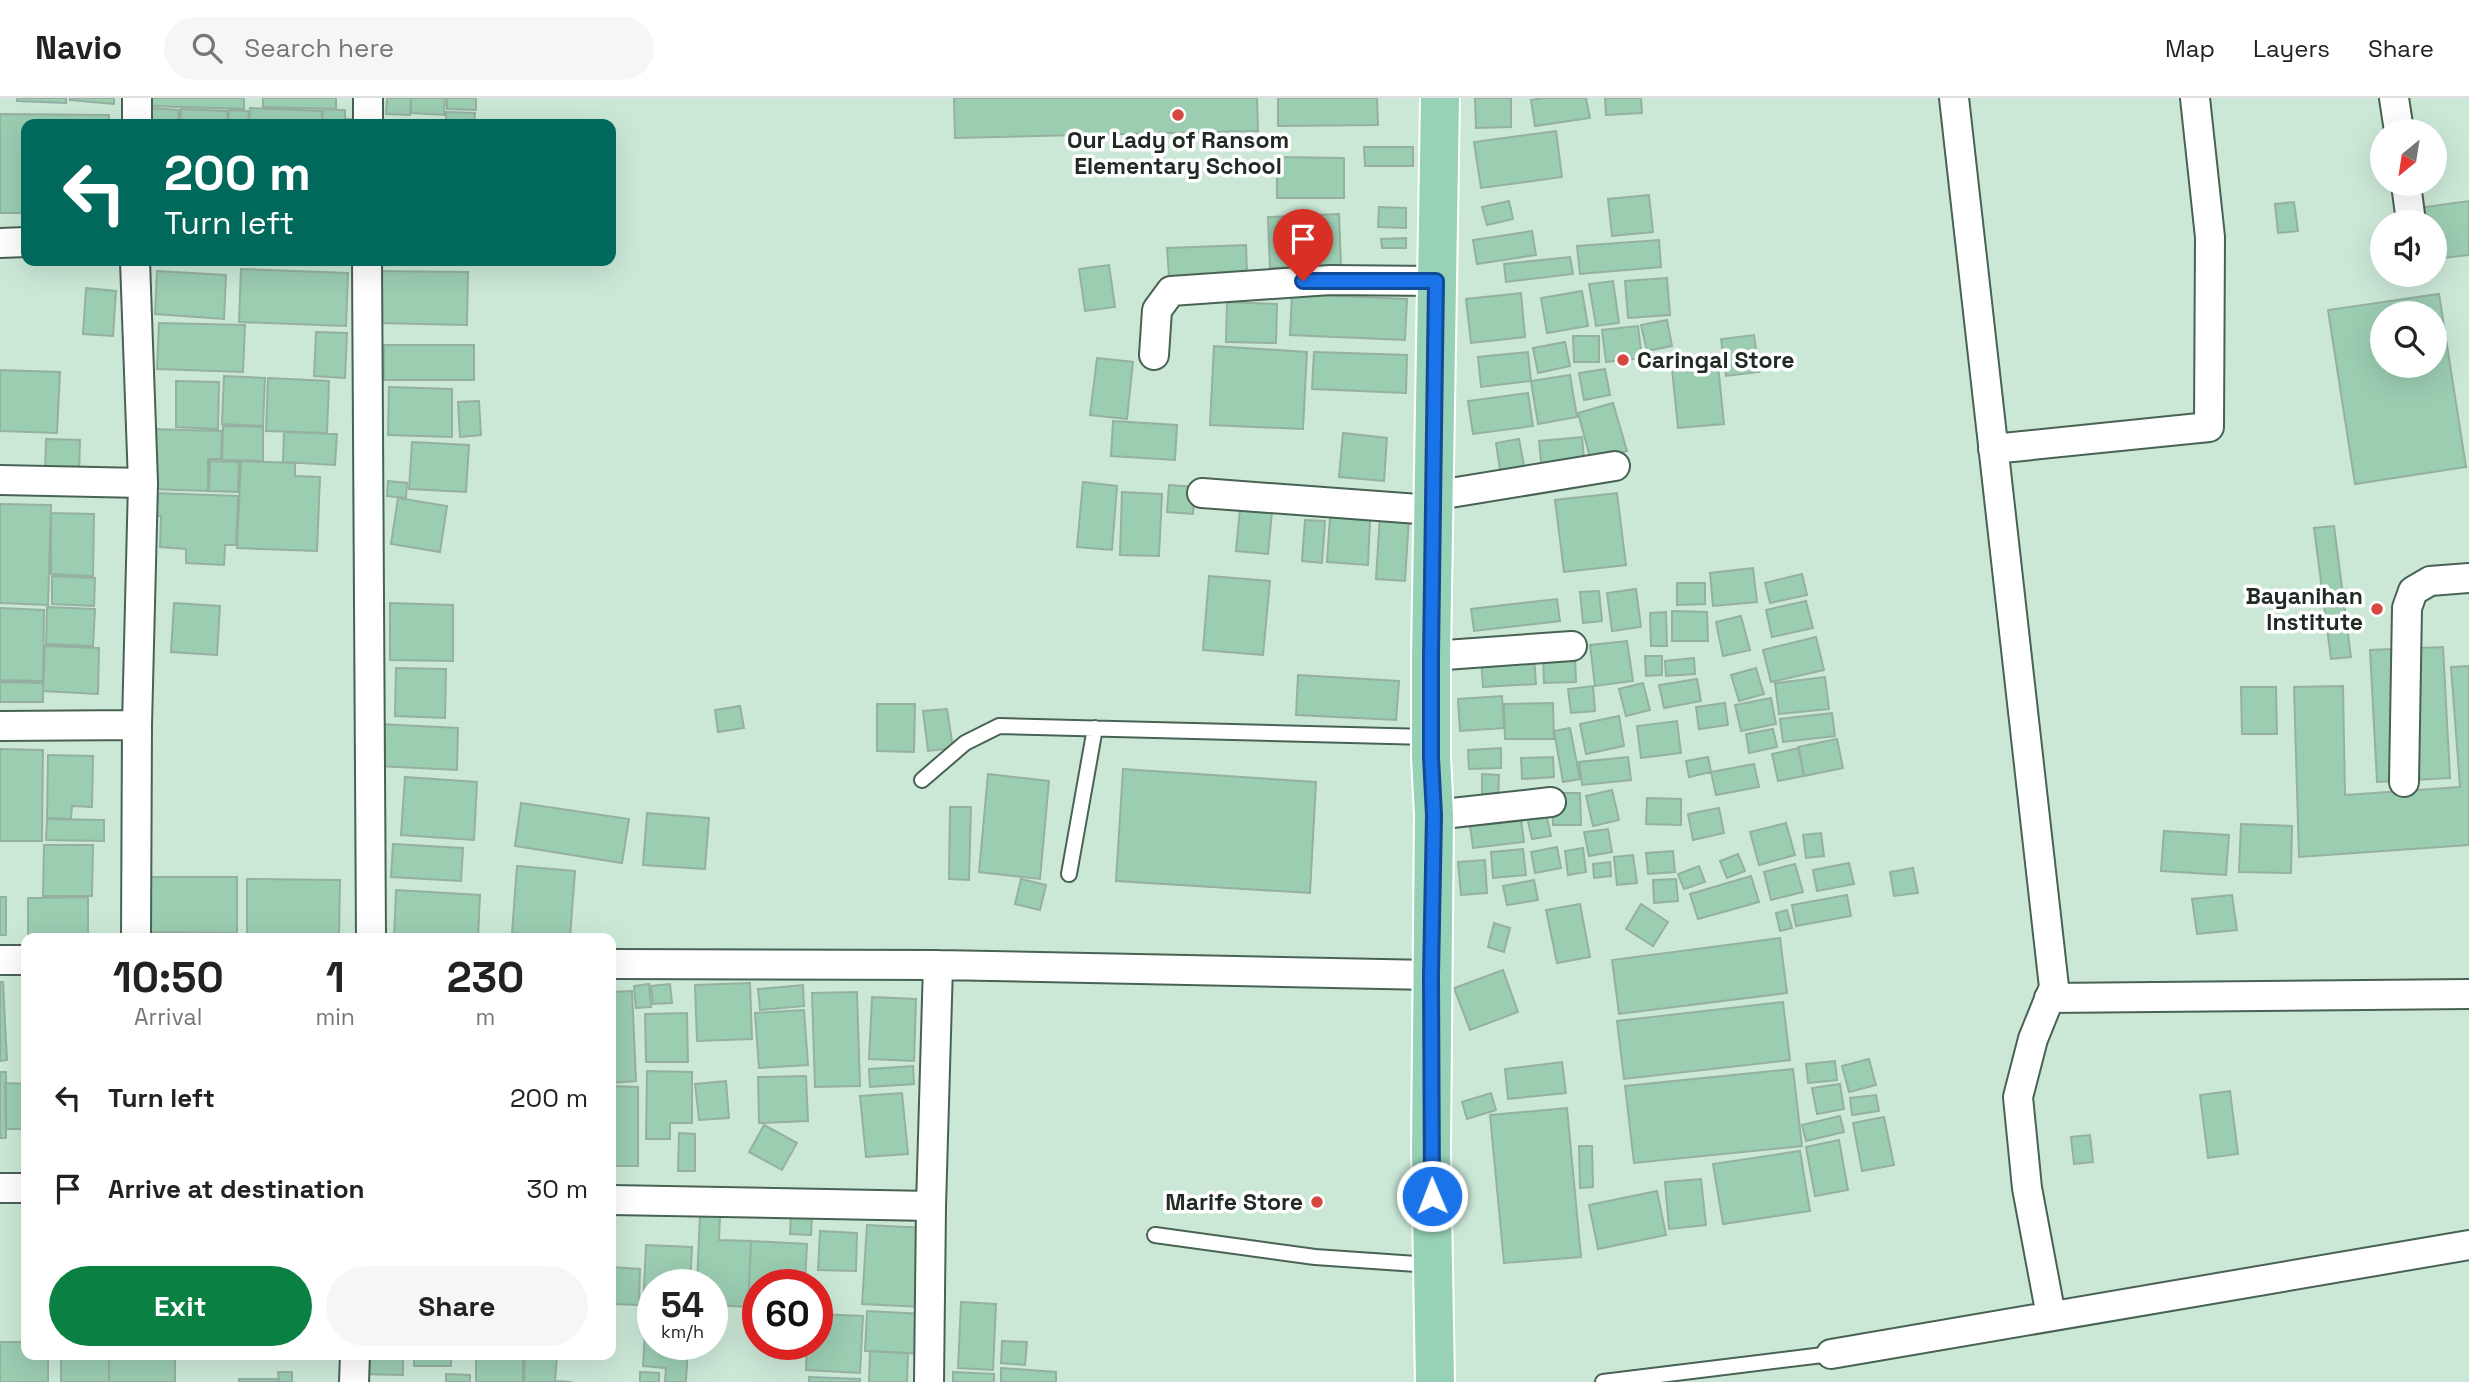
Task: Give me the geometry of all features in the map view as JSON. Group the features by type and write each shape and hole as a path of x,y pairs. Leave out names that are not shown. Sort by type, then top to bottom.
{"main road":[{"path":"1435,1382 1431,975 1434,815 1431,656 1440,98"}],"street":[{"path":"137,98 137,119"},
{"path":"368,98 368,119"},
{"path":"1954,98 2054,987 2033,1039 2018,1097 2027,1188 2051,1316"},
{"path":"1993,449 2209,427 2210,237 2195,98"},
{"path":"2394,98 2397,119"},
{"path":"0,243 21,242"},
{"path":"135,266 143,483 137,725 136,933"},
{"path":"367,266 371,933"},
{"path":"1154,355 1157,310 1171,291 1330,280 1436,281"},
{"path":"1202,493 1432,503 1615,466"},
{"path":"0,480 143,483"},
{"path":"2404,782 2407,608 2413,591 2430,582 2469,578"},
{"path":"1431,656 1573,646"},
{"path":"0,726 137,725"},
{"path":"1434,815 1551,802"},
{"path":"0,960 21,960"},
{"path":"616,964 939,965 1431,975"},
{"path":"929,1382 931,1206 939,965"},
{"path":"2049,998 2469,994"},
{"path":"0,1188 21,1188"},
{"path":"616,1200 931,1206"},
{"path":"1830,1354 2469,1245"},
{"path":"354,1382 355,1360"}],"lane":[{"path":"922,780 965,743 999,726 1431,737"},
{"path":"1069,874 1094,728"},
{"path":"1155,1235 1315,1257 1433,1265"},
{"path":"1603,1382 1830,1354"}],"building":[{"path":"17,98 66,98 66,103 17,101"},
{"path":"114,98 114,104 70,100"},
{"path":"152,98 244,98 244,109 152,106"},
{"path":"263,98 336,98 336,109 263,107"},
{"path":"387,98 411,98 410,115 386,114"},
{"path":"411,98 445,98 444,115 411,113"},
{"path":"447,98 476,98 476,110 447,109"},
{"path":"954,98 1257,98 1258,131 955,138"},
{"path":"1278,98 1377,98 1378,125 1278,126"},
{"path":"1475,98 1511,98 1511,127 1476,128"},
{"path":"1586,98 1590,118 1535,126 1531,100"},
{"path":"1605,98 1641,98 1642,113 1606,115"},
{"path":"149,108 179,110 178,119 148,119"},
{"path":"250,108 322,111 322,119 249,119"},
{"path":"181,109 228,111 227,119 180,119"},
{"path":"323,109 345,110 345,119 322,119"},
{"path":"229,110 249,111 248,119 228,119"},
{"path":"446,112 475,113 474,119 446,119"},
{"path":"0,114 109,115 109,119 21,119 21,213 0,213"},
{"path":"1556,131 1562,177 1481,188 1474,142"},
{"path":"1364,147 1413,147 1413,166 1365,166"},
{"path":"1277,157 1344,158 1344,198 1277,198"},
{"path":"1649,195 1653,232 1612,236 1608,199"},
{"path":"1509,201 1513,219 1487,225 1482,207"},
{"path":"2469,201 2469,255 2447,258 2447,210 2418,208"},
{"path":"2294,202 2298,231 2278,233 2275,204"},
{"path":"1379,207 1406,208 1406,228 1378,227"},
{"path":"1339,214 1341,265 1270,268 1268,217"},
{"path":"1532,231 1536,255 1477,264 1473,240"},
{"path":"1406,238 1406,248 1382,248 1381,239"},
{"path":"1659,240 1661,267 1580,274 1577,246"},
{"path":"1246,245 1247,273 1169,277 1167,248"},
{"path":"1570,257 1573,274 1506,282 1504,264"},
{"path":"1109,265 1115,307 1085,311 1079,269"},
{"path":"241,269 348,273 346,326 239,322"},
{"path":"157,271 226,275 224,319 155,314"},
{"path":"376,271 468,272 467,325 376,323"},
{"path":"1667,278 1670,315 1628,318 1625,281"},
{"path":"1613,281 1619,323 1596,326 1589,284"},
{"path":"86,288 116,291 113,336 83,334"},
{"path":"1582,291 1588,326 1547,333 1541,298"},
{"path":"1521,293 1525,337 1471,343 1466,299"},
{"path":"1292,294 1407,299 1405,340 1290,335"},
{"path":"2439,294 2440,301 2390,301"},
{"path":"1227,302 1277,304 1276,343 1226,342"},
{"path":"2370,304 2370,378 2447,378 2447,345 2466,467 2355,484 2328,310"},
{"path":"1667,320 1672,346 1647,351 1641,325"},
{"path":"159,323 245,325 243,372 157,369"},
{"path":"1638,326 1642,358 1606,362 1602,330"},
{"path":"316,332 347,333 345,378 314,376"},
{"path":"1754,335 1759,372 1726,376 1721,339"},
{"path":"1573,336 1599,336 1599,362 1574,362"},
{"path":"1565,342 1570,366 1538,373 1533,348"},
{"path":"384,345 474,345 474,380 384,380"},
{"path":"1214,346 1307,352 1303,429 1210,425"},
{"path":"1314,352 1407,355 1406,393 1312,389"},
{"path":"1528,352 1531,381 1481,387 1478,357"},
{"path":"1097,358 1133,362 1127,419 1090,415"},
{"path":"1718,365 1724,424 1678,428 1672,369"},
{"path":"1605,369 1610,395 1584,400 1579,373"},
{"path":"0,370 60,372 57,433 0,431"},
{"path":"1570,375 1577,417 1538,424 1531,381"},
{"path":"224,376 265,378 263,426 222,424"},
{"path":"268,378 329,381 327,433 266,431"},
{"path":"176,381 219,382 218,429 176,427"},
{"path":"389,387 452,389 452,437 388,435"},
{"path":"1528,393 1533,426 1473,434 1468,401"},
{"path":"479,401 481,435 460,437 458,402"},
{"path":"1613,403 1627,451 1591,461 1578,413"},
{"path":"1113,421 1177,425 1175,460 1111,456"},
{"path":"223,426 263,427 263,461 222,460"},
{"path":"150,429 222,431 221,459 208,459 208,491 149,489"},
{"path":"284,432 337,434 335,465 283,462"},
{"path":"1343,433 1387,438 1384,481 1339,477"},
{"path":"1582,437 1585,469 1542,472 1539,441"},
{"path":"46,439 80,440 79,475 45,474"},
{"path":"1519,439 1524,466 1500,470 1496,443"},
{"path":"412,442 469,445 466,492 409,489"},
{"path":"210,461 239,462 238,492 209,491"},
{"path":"241,461 295,463 295,476 320,477 317,551 237,548"},
{"path":"388,481 407,483 406,498 387,496"},
{"path":"1083,482 1117,486 1112,550 1077,547"},
{"path":"1169,485 1195,487 1193,514 1167,512"},
{"path":"1122,492 1162,494 1159,556 1120,555"},
{"path":"155,493 238,496 236,545 225,545 224,565 186,563 186,549 160,547 161,516 154,516"},
{"path":"1617,493 1626,565 1564,572 1555,500"},
{"path":"398,498 447,506 440,552 391,544"},
{"path":"0,504 51,505 48,605 0,603"},
{"path":"1240,509 1272,512 1268,554 1236,551"},
{"path":"51,513 94,514 93,576 51,574"},
{"path":"1380,514 1409,516 1405,581 1376,579"},
{"path":"1330,517 1370,520 1368,565 1327,562"},
{"path":"1305,520 1325,521 1322,563 1302,561"},
{"path":"2334,526 2351,657 2331,659 2314,528"},
{"path":"1753,568 1757,602 1713,606 1710,573"},
{"path":"1802,574 1807,595 1770,603 1765,583"},
{"path":"52,576 95,578 94,606 52,604"},
{"path":"1209,576 1270,581 1263,655 1203,650"},
{"path":"1677,583 1705,583 1705,604 1677,605"},
{"path":"1636,589 1641,627 1612,631 1607,593"},
{"path":"1599,591 1602,621 1583,623 1580,592"},
{"path":"1557,599 1560,621 1474,631 1471,609"},
{"path":"1806,601 1813,628 1772,637 1766,610"},
{"path":"174,603 220,606 217,655 171,652"},
{"path":"390,603 453,605 453,661 390,660"},
{"path":"47,607 95,609 93,646 46,644"},
{"path":"0,608 44,610 43,681 0,680"},
{"path":"1672,611 1707,612 1708,641 1672,641"},
{"path":"1666,612 1667,646 1651,646 1650,613"},
{"path":"1741,616 1750,650 1723,656 1716,622"},
{"path":"1816,637 1824,670 1771,682 1763,650"},
{"path":"1627,641 1633,681 1595,686 1590,645"},
{"path":"45,646 99,648 98,694 43,691"},
{"path":"2443,647 2450,778 2377,782 2370,650"},
{"path":"1534,656 1536,684 1483,687 1481,659"},
{"path":"1575,656 1576,682 1544,683 1543,657"},
{"path":"1645,656 1662,656 1662,675 1646,676"},
{"path":"1694,658 1695,674 1666,676 1665,661"},
{"path":"2469,666 2469,845 2299,857 2294,687 2343,686 2345,795 2460,787 2451,667"},
{"path":"396,668 446,669 445,718 395,716"},
{"path":"1756,668 1764,694 1739,701 1731,675"},
{"path":"1298,675 1399,681 1396,720 1296,715"},
{"path":"1825,677 1829,709 1779,714 1775,683"},
{"path":"1697,679 1701,701 1664,708 1659,685"},
{"path":"0,682 43,683 43,702 0,702"},
{"path":"1643,683 1650,710 1626,716 1619,689"},
{"path":"1593,686 1595,711 1571,713 1568,689"},
{"path":"2241,687 2276,687 2277,734 2242,734"},
{"path":"1502,696 1504,728 1460,731 1458,699"},
{"path":"1771,698 1776,724 1741,731 1735,705"},
{"path":"1553,703 1554,739 1505,739 1504,704"},
{"path":"1725,703 1728,725 1699,729 1696,707"},
{"path":"877,704 915,704 914,752 877,751"},
{"path":"740,706 744,728 718,732 715,710"},
{"path":"947,709 953,748 928,751 923,711"},
{"path":"1832,713 1835,736 1783,742 1780,719"},
{"path":"1619,716 1624,746 1586,754 1580,724"},
{"path":"1677,721 1681,753 1641,758 1637,726"},
{"path":"379,724 458,728 457,770 378,766"},
{"path":"1570,728 1580,779 1563,782 1554,731"},
{"path":"1773,729 1777,747 1749,753 1746,734"},
{"path":"1837,739 1843,768 1804,776 1798,747"},
{"path":"1501,748 1501,768 1469,769 1468,750"},
{"path":"1799,748 1804,776 1778,781 1772,754"},
{"path":"0,749 43,750 42,841 0,841"},
{"path":"48,755 93,756 92,807 72,806 71,819 47,818"},
{"path":"1553,757 1554,777 1522,779 1521,758"},
{"path":"1628,757 1631,780 1582,785 1579,762"},
{"path":"1708,757 1711,772 1689,777 1686,761"},
{"path":"1754,764 1759,787 1716,795 1711,772"},
{"path":"1123,769 1316,782 1310,893 1116,881"},
{"path":"988,774 1049,781 1040,879 979,872"},
{"path":"1482,774 1499,775 1498,802 1482,801"},
{"path":"405,777 477,782 474,840 401,835"},
{"path":"1612,790 1619,820 1593,826 1586,796"},
{"path":"1552,793 1580,793 1581,825 1553,825"},
{"path":"1647,798 1681,799 1681,825 1646,824"},
{"path":"521,803 629,819 622,863 515,846"},
{"path":"950,807 971,807 969,880 949,879"},
{"path":"1719,808 1724,833 1693,840 1688,814"},
{"path":"1545,809 1551,836 1532,839 1526,813"},
{"path":"1520,812 1524,842 1473,848 1469,818"},
{"path":"647,813 709,818 705,869 643,865"},
{"path":"47,819 104,820 104,841 46,840"},
{"path":"1786,823 1795,855 1759,865 1750,832"},
{"path":"2241,824 2292,826 2291,873 2239,872"},
{"path":"1608,829 1612,852 1589,856 1584,832"},
{"path":"2164,831 2229,835 2226,875 2161,871"},
{"path":"1821,833 1824,856 1806,858 1803,835"},
{"path":"393,844 463,848 461,881 391,877"},
{"path":"44,845 93,845 92,896 43,896"},
{"path":"1557,847 1561,868 1535,873 1531,852"},
{"path":"1583,848 1586,872 1568,875 1565,851"},
{"path":"1523,849 1526,875 1493,878 1491,852"},
{"path":"1673,851 1675,872 1648,874 1646,853"},
{"path":"1738,854 1745,871 1727,878 1720,861"},
{"path":"1633,855 1637,883 1617,885 1614,857"},
{"path":"1485,860 1487,893 1461,895 1458,862"},
{"path":"1610,862 1611,876 1594,878 1593,864"},
{"path":"1849,863 1854,884 1817,891 1813,870"},
{"path":"1795,864 1803,892 1771,900 1764,872"},
{"path":"517,866 575,871 570,933 512,933"},
{"path":"1699,866 1705,882 1684,889 1678,874"},
{"path":"1913,868 1918,893 1894,896 1890,872"},
{"path":"1751,876 1759,902 1698,919 1690,894"},
{"path":"147,877 237,877 237,933 146,932"},
{"path":"247,879 340,880 339,933 247,933"},
{"path":"1021,879 1046,885 1040,910 1015,904"},
{"path":"1676,879 1678,901 1654,903 1653,880"},
{"path":"1534,880 1538,900 1507,905 1503,886"},
{"path":"396,890 480,895 478,933 394,933"},
{"path":"1847,895 1851,916 1796,926 1792,905"},
{"path":"2232,895 2237,930 2197,934 2192,899"},
{"path":"0,897 6,897 6,935 0,935"},
{"path":"88,897 88,933 28,933 28,898"},
{"path":"1580,904 1590,957 1557,963 1546,910"},
{"path":"1641,904 1668,922 1653,946 1626,929"},
{"path":"1787,910 1792,928 1780,931 1776,913"},
{"path":"1494,923 1510,928 1504,952 1488,947"},
{"path":"1780,938 1787,993 1619,1014 1612,960"},
{"path":"1503,970 1518,1012 1470,1030 1454,988"},
{"path":"0,982 3,982 7,1060 0,1061"},
{"path":"750,983 752,1039 697,1041 695,985"},
{"path":"649,984 651,1007 636,1008 634,986"},
{"path":"670,984 672,1003 653,1004 651,986"},
{"path":"803,985 804,1006 760,1010 758,989"},
{"path":"632,991 636,1081 616,1083 616,992"},
{"path":"857,992 860,1086 815,1087 812,993"},
{"path":"872,997 916,999 914,1061 869,1059"},
{"path":"1783,1002 1790,1060 1624,1079 1617,1021"},
{"path":"804,1010 808,1065 759,1068 755,1013"},
{"path":"687,1013 688,1062 646,1062 645,1014"},
{"path":"1869,1059 1876,1085 1849,1092 1842,1066"},
{"path":"1835,1061 1837,1080 1808,1083 1806,1064"},
{"path":"1562,1062 1566,1093 1508,1099 1505,1069"},
{"path":"913,1066 914,1084 870,1087 869,1069"},
{"path":"1793,1069 1802,1146 1634,1163 1625,1086"},
{"path":"647,1071 692,1072 692,1123 670,1123 670,1139 646,1139"},
{"path":"0,1072 6,1072 6,1138 0,1138"},
{"path":"806,1076 808,1121 759,1123 758,1077"},
{"path":"726,1081 729,1118 699,1120 695,1084"},
{"path":"5,1083 21,1084 21,1129 6,1129"},
{"path":"1840,1084 1844,1109 1817,1114 1812,1088"},
{"path":"616,1086 638,1087 638,1166 616,1166"},
{"path":"2230,1091 2238,1154 2208,1158 2200,1095"},
{"path":"902,1093 908,1154 866,1157 860,1096"},
{"path":"1491,1093 1496,1110 1467,1119 1462,1102"},
{"path":"1876,1095 1879,1111 1852,1115 1850,1098"},
{"path":"1567,1108 1581,1257 1504,1263 1490,1115"},
{"path":"1840,1116 1844,1132 1806,1141 1802,1125"},
{"path":"1884,1117 1894,1165 1862,1171 1853,1123"},
{"path":"764,1125 797,1143 782,1170 749,1152"},
{"path":"679,1133 695,1134 695,1171 678,1171"},
{"path":"2090,1135 2093,1162 2074,1164 2071,1137"},
{"path":"1839,1140 1848,1190 1815,1196 1806,1147"},
{"path":"1579,1146 1592,1146 1593,1187 1580,1188"},
{"path":"1800,1151 1810,1211 1723,1224 1713,1164"},
{"path":"1701,1179 1706,1225 1669,1229 1665,1182"},
{"path":"1657,1191 1666,1235 1598,1249 1589,1205"},
{"path":"700,1215 720,1216 719,1240 751,1241 750,1269 742,1269 742,1307 728,1306 728,1269 698,1269"},
{"path":"791,1215 812,1216 811,1235 790,1234"},
{"path":"867,1225 926,1228 923,1307 862,1304"},
{"path":"820,1231 857,1233 856,1271 818,1269"},
{"path":"751,1241 807,1244 806,1269 750,1269"},
{"path":"646,1245 692,1247 691,1269 645,1269"},
{"path":"616,1267 640,1269 637,1269 637,1305 616,1304"},
{"path":"961,1302 996,1304 993,1370 958,1368"},
{"path":"867,1311 924,1314 922,1354 865,1351"},
{"path":"833,1315 863,1316 860,1373 806,1370 806,1360 833,1360"},
{"path":"1002,1341 1027,1342 1025,1365 1001,1363"},
{"path":"0,1342 21,1342 21,1360 48,1360 48,1382 0,1382"},
{"path":"870,1351 908,1353 907,1382 869,1382"},
{"path":"61,1360 109,1360 109,1382 61,1382"},
{"path":"109,1360 175,1360 175,1382 109,1382"},
{"path":"359,1360 403,1360 403,1375 359,1374"},
{"path":"414,1360 451,1360 451,1366 414,1366"},
{"path":"476,1360 523,1360 523,1382 476,1382"},
{"path":"525,1360 557,1360 555,1381 572,1382 524,1382"},
{"path":"643,1360 687,1360 686,1382 665,1382 666,1368 643,1366"},
{"path":"1001,1368 1056,1372 1056,1382 1001,1382"},
{"path":"278,1372 292,1372 292,1382 279,1382"},
{"path":"640,1372 659,1373 659,1382 640,1382"},
{"path":"953,1372 994,1374 994,1382 953,1382"},
{"path":"446,1374 470,1375 470,1382 446,1382"},
{"path":"809,1377 860,1379 860,1382 809,1382"},
{"path":"239,1379 279,1379 279,1382 239,1382"}],"place":[{"name":"Our Lady of Ransom Elementary School","path":"1178,115"},
{"name":"Caringal Store","path":"1623,360"},
{"name":"Bayanihan Institute","path":"2377,609"},
{"name":"Marife Store","path":"1317,1202"}],"route":[{"path":"1303,281 1436,281 1431,656 1434,815 1431,975 1432,1196"}]}
